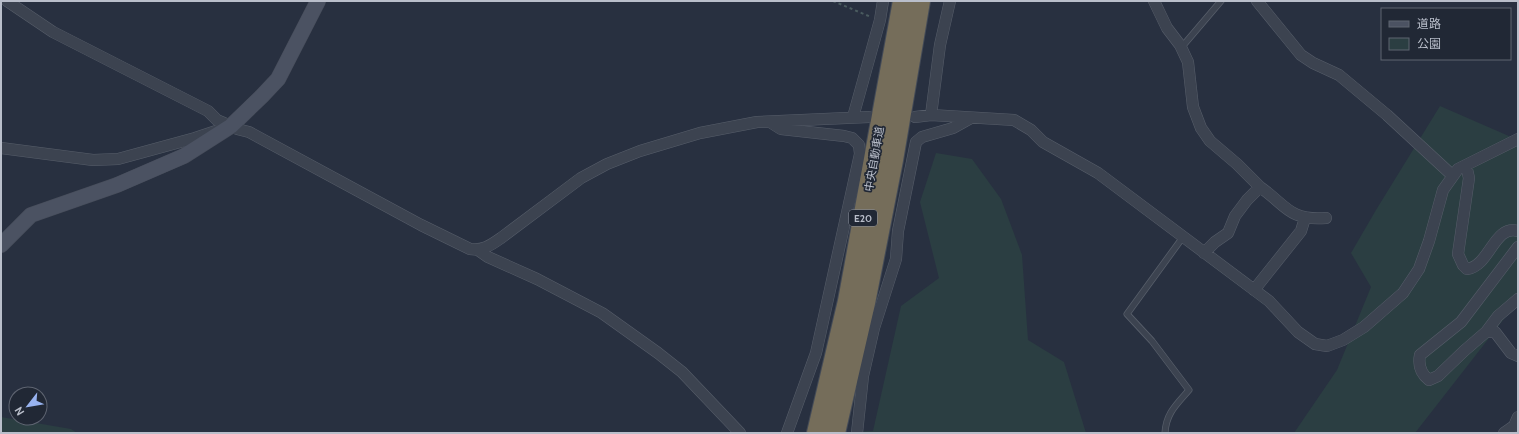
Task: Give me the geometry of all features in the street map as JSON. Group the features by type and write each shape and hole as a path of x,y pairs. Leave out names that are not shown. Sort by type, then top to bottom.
{"highway":[{"name":"中央自動車道","path":"817,433 848,301 903,1"},
{"name":"中央自動車道","path":"835,433 870,280 893,160 920,1"}],"street":[{"path":"7,1 53,32 208,111 217,120 237,129 249,132 421,225 470,249 478,250 488,247 581,178 607,164 640,150 700,133 756,122 869,117"},
{"path":"1,246 31,215 116,185 184,156 231,126 278,78 318,1"},
{"path":"853,117 880,20 883,1"},
{"path":"931,115 940,45 950,1"},
{"path":"1154,1 1167,28 1181,48 1188,62 1193,107 1201,128 1210,141 1237,164 1260,187 1270,193 1284,208 1305,218 1326,218"},
{"path":"1257,1 1301,55 1313,63 1339,75 1387,115 1453,176"},
{"path":"915,117 931,115 1014,120 1031,130 1043,142 1098,173 1269,301 1298,332 1315,344 1327,346 1343,340 1364,327 1403,292 1419,269 1429,241 1443,190 1458,169 1518,140"},
{"path":"858,433 863,376 874,328 896,259 898,231 916,142 922,137 953,128 972,117"},
{"path":"770,122 781,129 852,138 860,145 860,154 816,353 787,433"},
{"path":"1,148 93,160 118,158 195,138 231,126"},
{"path":"1466,165 1469,178 1458,254 1463,265 1467,269 1477,266 1503,233 1510,230 1518,231"},
{"path":"1204,253 1215,242 1228,233 1235,216 1247,200 1260,187"},
{"path":"1254,290 1301,231 1305,218"},
{"path":"1518,247 1461,322 1420,355 1418,362 1424,376 1429,380 1438,376 1464,350 1486,332 1498,316 1518,299"},
{"path":"478,250 488,257 537,278 602,313 682,372 740,433"},
{"path":"1486,332 1495,332 1512,353 1518,356"},
{"path":"1504,433 1514,426 1518,417"}],"lane":[{"path":"1181,48 1221,1"},
{"path":"1165,433 1170,413 1189,390 1152,341 1127,314 1183,237"}],"path":[{"path":"833,1 880,20"}],"green space":[{"path":"1440,106 1518,140 1518,301 1415,433 1294,433 1337,370 1371,287 1351,253"},
{"path":"936,153 972,159 1001,199 1022,255 1028,340 1064,362 1086,433 829,433 873,431 901,306 939,278 920,202"},
{"path":"1,417 8,418 8,426 48,425 71,429 77,433 1,433"}]}
